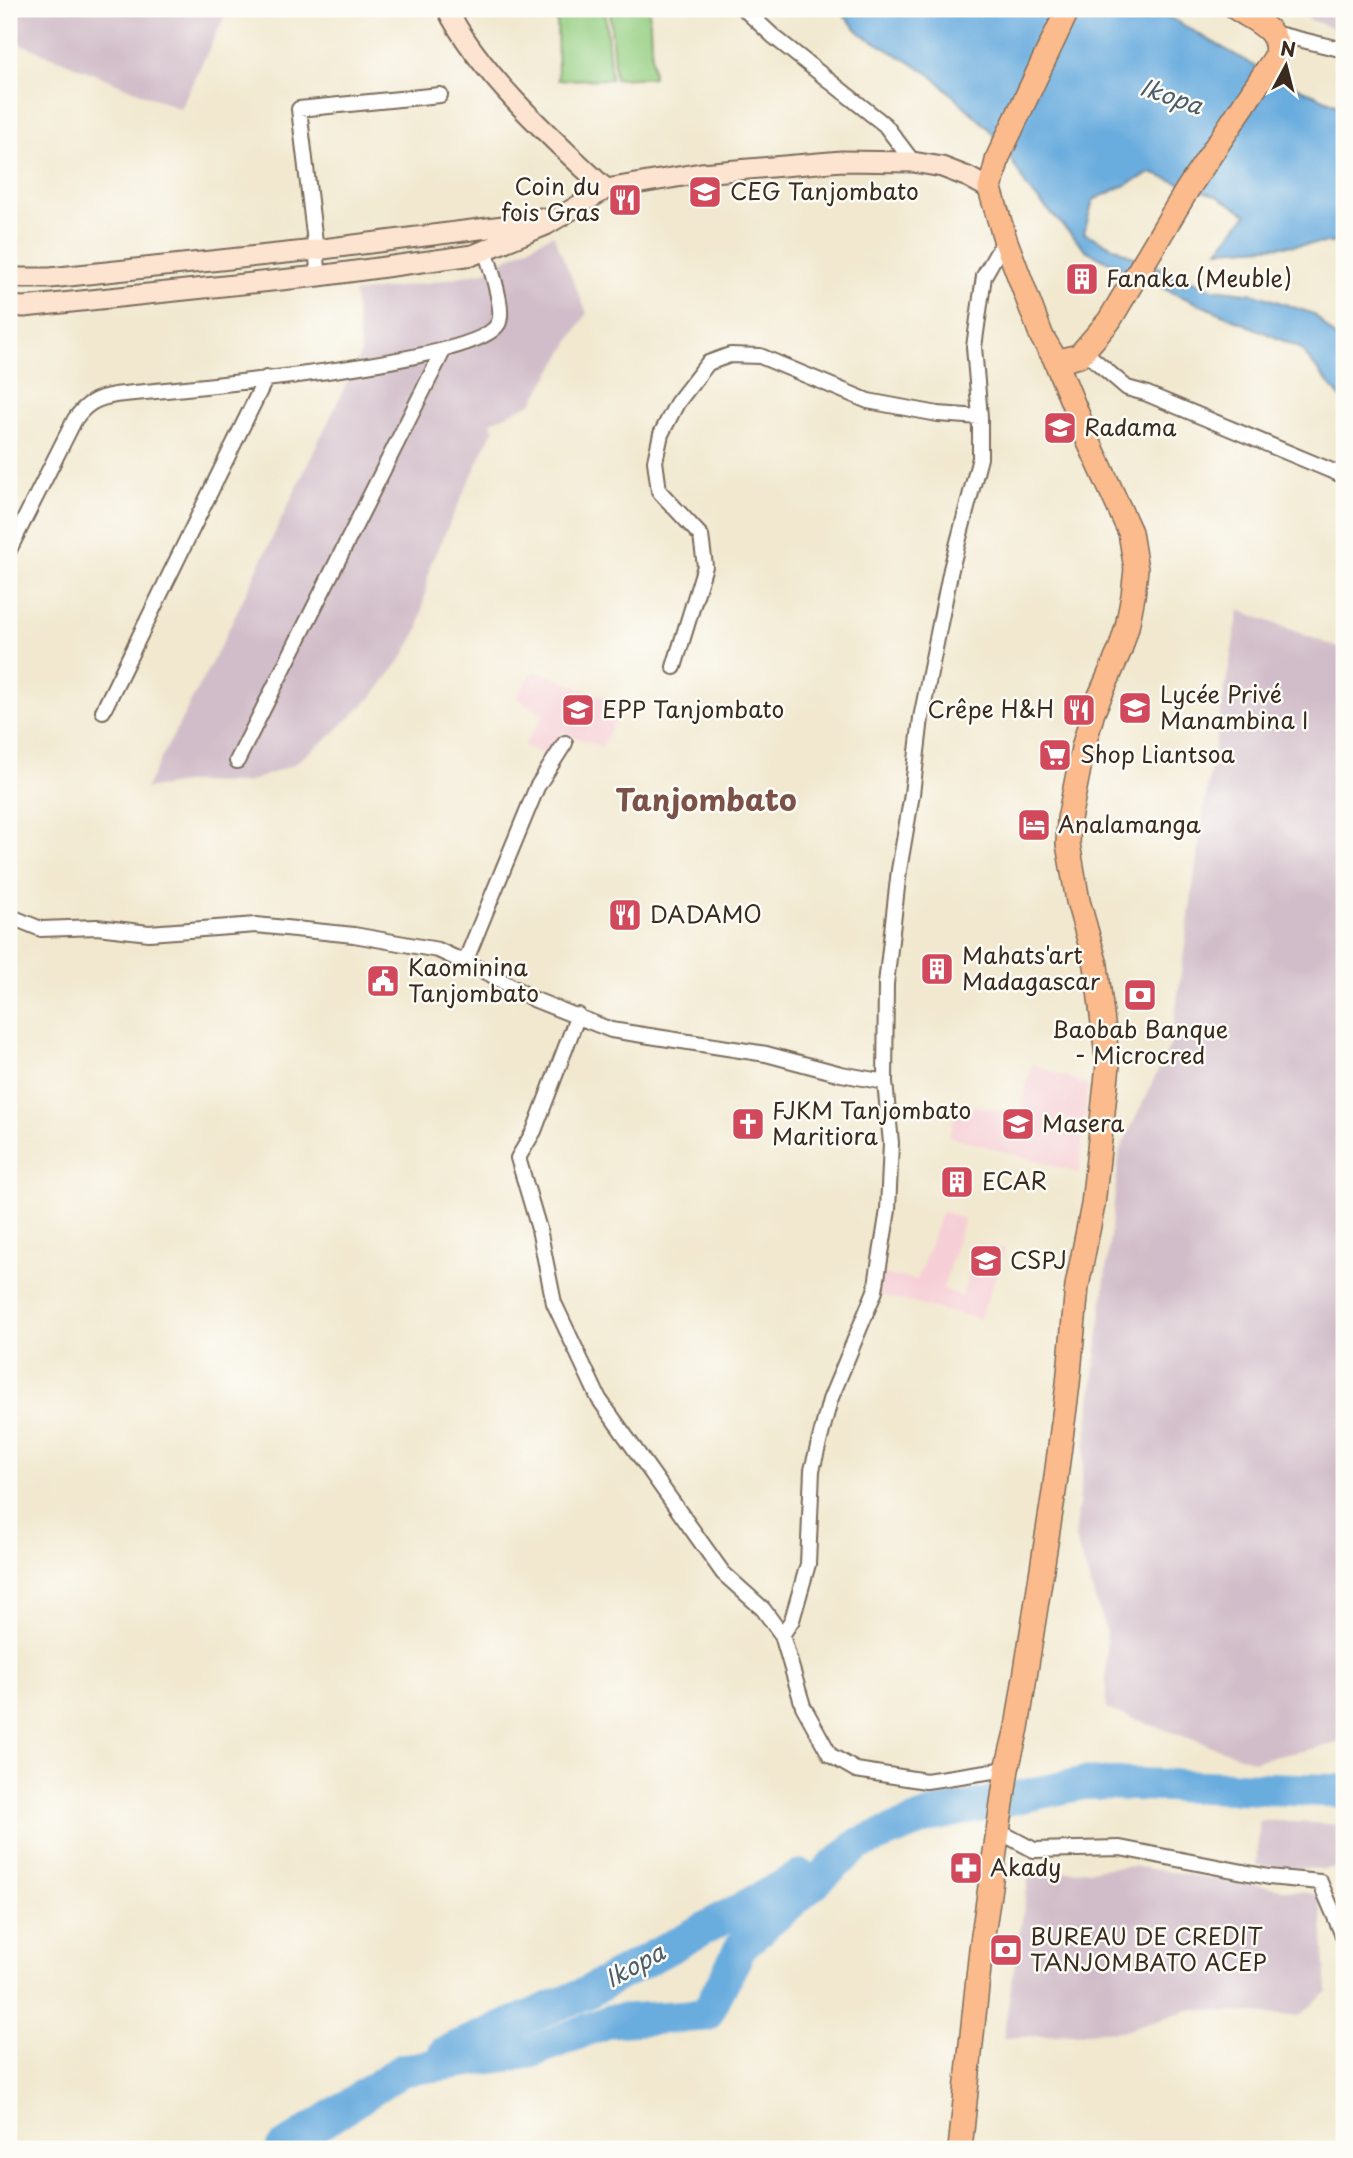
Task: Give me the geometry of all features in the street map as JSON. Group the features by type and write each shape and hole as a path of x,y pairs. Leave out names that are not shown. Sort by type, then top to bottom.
{"main road":[{"path":"960,2149 981,1949 1007,1769 1017,1728 1054,1492 1077,1286 1093,1205 1108,1065 1096,965 1078,901 1068,844 1069,819 1093,712 1120,650 1136,569 1130,532 1088,440 1055,356 1042,337 1005,239 990,190 998,157 1068,9"},
{"path":"1055,356 1062,360 1071,359 1085,352 1113,314 1187,190 1278,48 1273,33 1237,9"}],"street":[{"path":"447,9 462,36 515,99 606,189"},
{"path":"744,9 772,36 885,125 913,162"},
{"path":"1273,33 1344,50"},
{"path":"319,276 299,109 440,94"},
{"path":"9,306 88,301 446,260 486,252 546,225 606,189 701,173 842,161 913,162 942,167 968,177 990,190"},
{"path":"9,278 50,278 315,250 519,224 572,208"},
{"path":"782,1635 792,1620 808,1564 812,1470 830,1399 875,1291 888,1210 891,1143 885,1082 886,984 899,870 921,718 951,569 980,458 981,416 974,347 984,276 1005,239"},
{"path":"9,550 75,419 91,402 101,397 336,370 443,351 490,332 499,324 501,312 486,252"},
{"path":"237,761 443,351"},
{"path":"1085,352 1127,388 1145,393 1344,476"},
{"path":"674,667 705,566 701,536 659,491 654,461 661,434 677,403 708,363 730,355 760,356 867,401 938,414 981,416"},
{"path":"103,711 266,378"},
{"path":"465,962 537,787 565,743"},
{"path":"9,916 41,929 97,927 149,933 256,925 354,934 438,950 490,974 533,999 611,1030 766,1054 841,1074 885,1082"},
{"path":"578,1015 534,1131 519,1158 554,1303 599,1398 723,1573 763,1609 782,1635 803,1706 830,1755 856,1770 926,1781 1007,1769"},
{"path":"998,1831 1034,1850 1120,1848 1269,1877 1320,1882 1344,1938"}],"shaded area":[{"path":"9,9 228,9 180,109 9,39"},
{"path":"1284,9 1344,9 1344,33"},
{"path":"553,234 587,313 533,402 491,422 493,430 430,565 419,628 403,657 371,698 330,736 293,765 245,783 190,782 145,789 223,641 361,353 354,293 483,272"},
{"path":"1239,610 1344,650 1344,1742 1254,1761 1106,1709 1106,1632 1075,1538 1120,1150 1171,1044 1206,796"},
{"name":"EPP Tanjombato","path":"535,670 623,705 602,747 562,732 547,757 524,745 544,715 516,697"},
{"name":"Masera","path":"1032,1064 1088,1085 1079,1173 949,1136 958,1105 1020,1112"},
{"name":"CSPJ","path":"942,1211 964,1219 943,1288 962,1297 978,1243 1005,1249 980,1319 878,1295 883,1274 917,1280"},
{"path":"1260,1820 1344,1825 1344,1868 1256,1866"},
{"path":"1132,1866 1320,1895 1327,1992 1299,2016 1192,2009 1121,2031 1003,2038 1029,1875"}],"green space":[{"path":"557,9 605,9 611,79 558,80"},
{"path":"649,9 653,77 615,79 610,12"}],"water":[{"path":"838,9 1155,9 1269,74 1344,108 1344,242 1218,250 1247,214 1217,196 1151,173 1093,200 1084,233 1140,260 1213,289 1255,294 1314,314 1344,347 1344,402 1300,348 1169,291 1087,251 1028,189 1009,156 988,128 930,74 861,34"}],"waterway":[{"path":"282,2149 402,2070 531,2052 609,2021 706,2015 742,1945 859,1844 934,1815 1085,1783 1344,1791"},
{"name":"Ikopa","path":"445,2052 584,1994 801,1876"}],"place":[{"name":"CEG Tanjombato","path":"705,192"},
{"name":"Coin du fois Gras","path":"625,200"},
{"name":"Fanaka (Meuble)","path":"1082,279"},
{"name":"Radama","path":"1060,428"},
{"name":"Lycée Privé Manambina I","path":"1135,708"},
{"name":"EPP Tanjombato","path":"578,710"},
{"name":"Crêpe H&H","path":"1079,710"},
{"name":"Shop Liantsoa","path":"1055,755"},
{"name":"Analamanga","path":"1034,825"},
{"name":"DADAMO","path":"625,915"},
{"name":"Mahats'art Madagascar","path":"937,969"},
{"name":"Kaominina Tanjombato","path":"383,981"},
{"name":"Baobab Banque - Microcred","path":"1140,995"},
{"name":"FJKM Tanjombato Maritiora","path":"748,1124"},
{"name":"Masera","path":"1018,1124"},
{"name":"ECAR","path":"957,1182"},
{"name":"CSPJ","path":"986,1261"},
{"name":"Akady","path":"966,1868"},
{"name":"BUREAU DE CREDIT TANJOMBATO ACEP","path":"1006,1950"}],"district":[{"name":"Tanjombato","path":"706,801"}]}
